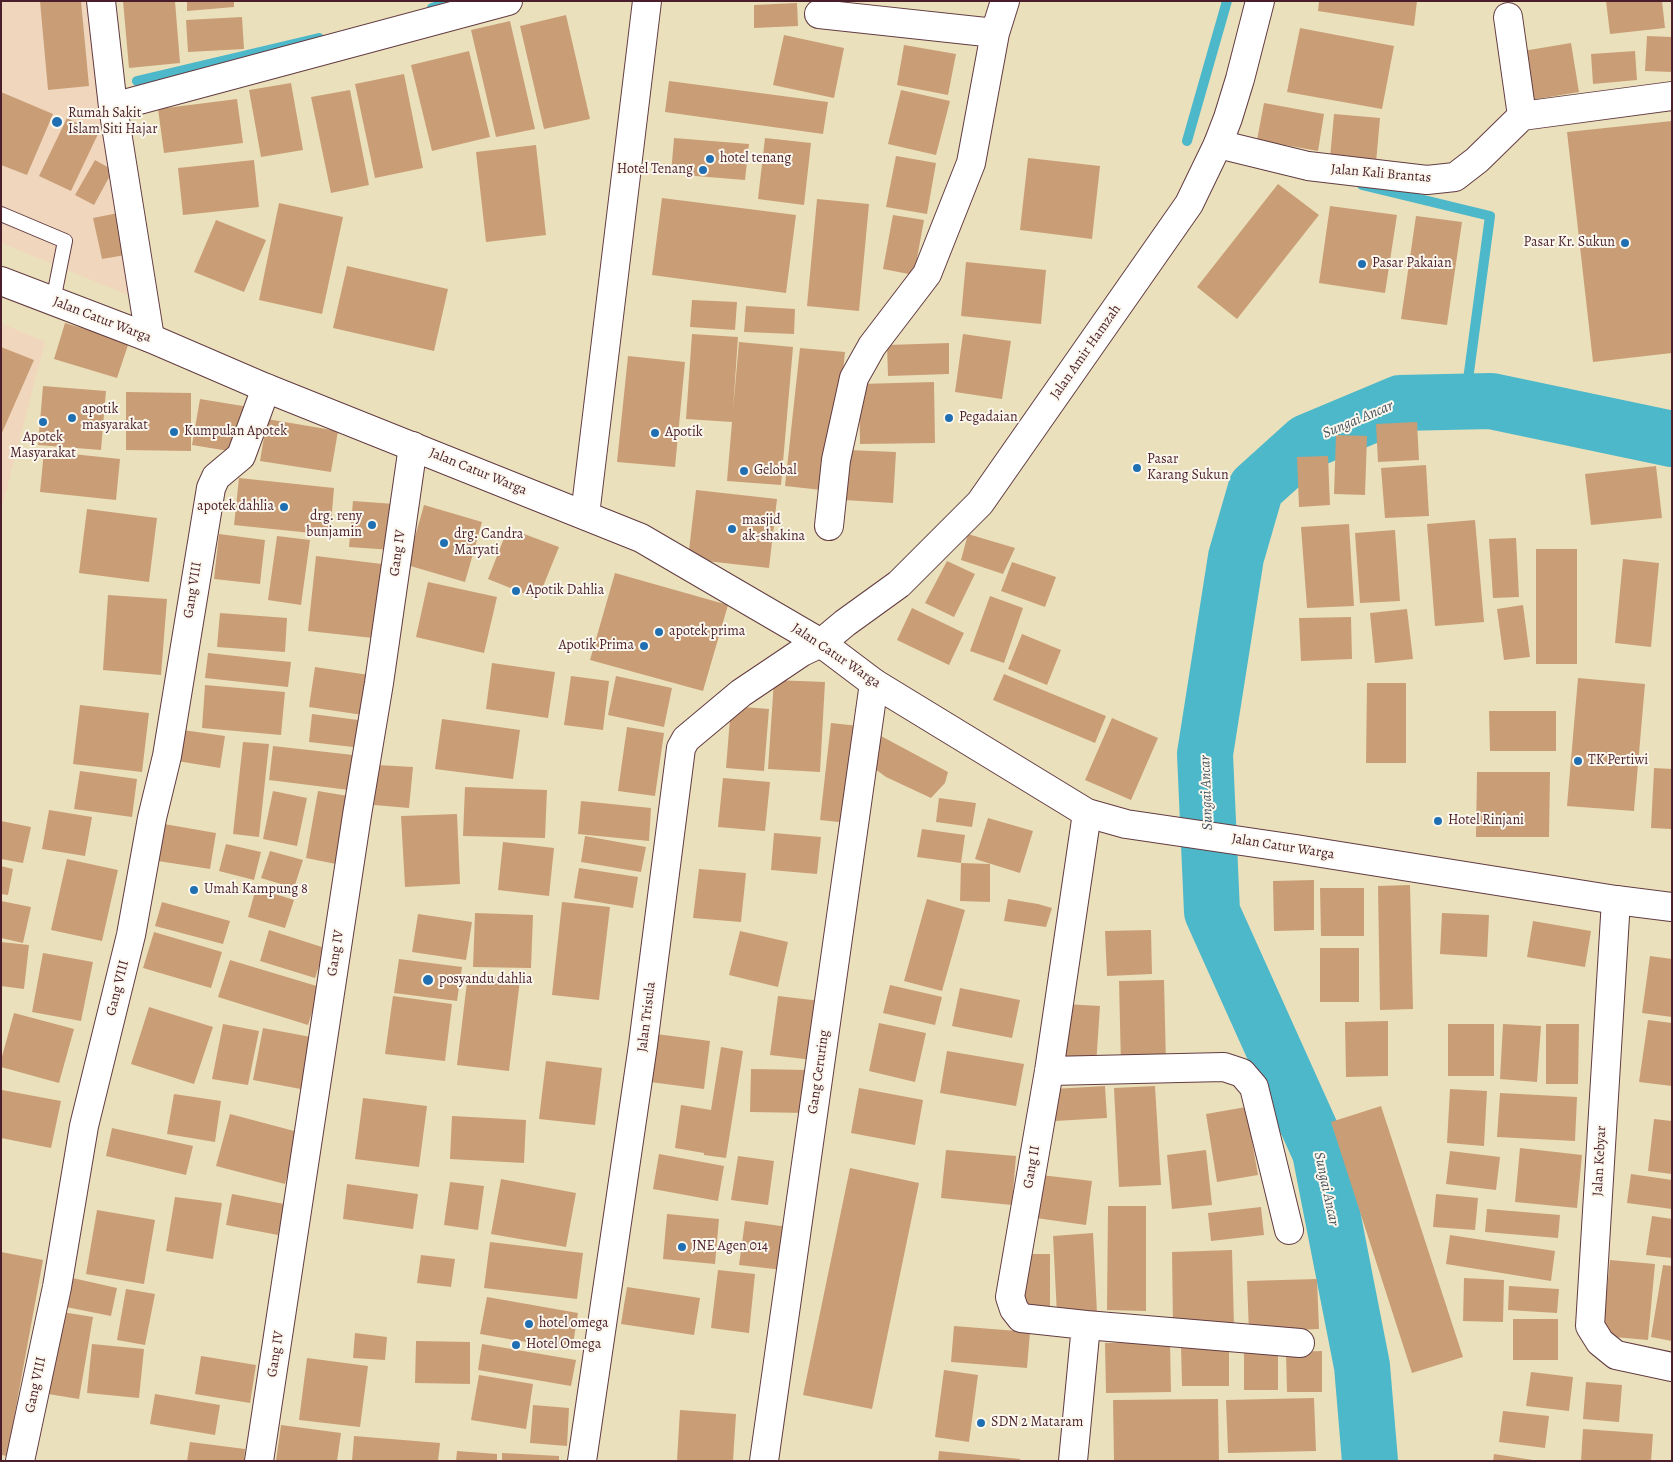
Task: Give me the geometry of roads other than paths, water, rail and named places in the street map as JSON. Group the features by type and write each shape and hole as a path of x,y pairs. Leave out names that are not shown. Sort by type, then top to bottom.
{"street":[{"path":"102,1 113,107 150,338"},
{"path":"113,107 508,1"},
{"path":"584,515 647,1"},
{"path":"829,526 836,460 854,378 872,346 927,274 971,163 995,33 1005,1"},
{"name":"Jalan Amir Hamzah","path":"821,643 899,584 980,503 1189,204 1218,144 1240,79 1260,1"},
{"path":"819,14 995,33"},
{"path":"1508,17 1522,116 1672,96"},
{"name":"Jalan Kali Brantas","path":"1218,144 1308,166 1427,180 1455,177 1477,160 1522,116"},
{"name":"Jalan Catur Warga","path":"1,281 150,338 266,388 641,538 821,643 874,683 1087,813 1126,824 1672,907"},
{"name":"Gang VIII","path":"20,1461 57,1287 84,1126 131,935 152,818 167,756 211,488 216,477 241,456 266,388"},
{"name":"Gang IV","path":"260,1461 379,683 413,446"},
{"name":"Jalan Trisula","path":"582,1461 643,1045 681,748 686,739 741,693 802,652 821,643"},
{"name":"Gang Ceruring","path":"764,1461 874,683"},
{"name":"Gang II","path":"1086,1325 1021,1318 1014,1309 1010,1297 1049,1071 1087,813"},
{"name":"Jalan Kebyar","path":"1616,900 1590,1326 1600,1342 1616,1355 1672,1368"},
{"path":"1049,1071 1224,1067 1242,1073 1254,1087 1289,1230"},
{"path":"1073,1461 1086,1325 1300,1343"}],"lane":[{"path":"1,214 65,241 53,301"}],"waterway":[{"path":"432,8 453,1"},
{"path":"1187,141 1227,1"},
{"path":"137,81 319,38"},
{"path":"1362,185 1490,216 1465,402"},
{"name":"Sungai Ancar","path":"1370,1461 1362,1366 1320,1152 1212,912 1205,754 1236,557 1256,488 1307,442 1400,403 1491,401 1672,439"}],"place":[{"name":"Rumah Sakit Islam Siti Hajar","path":"57,122"},
{"name":"hotel tenang","path":"710,159"},
{"name":"Hotel Tenang","path":"703,170"},
{"name":"Pasar Kr. Sukun","path":"1625,243"},
{"name":"Pasar Pakaian","path":"1362,264"},
{"name":"apotik masyarakat","path":"72,418"},
{"name":"Pegadaian","path":"949,418"},
{"name":"Apotek Masyarakat","path":"43,422"},
{"name":"Kumpulan Apotek","path":"174,432"},
{"name":"Apotik","path":"655,433"},
{"name":"Pasar Karang Sukun","path":"1137,468"},
{"name":"Gelobal","path":"744,471"},
{"name":"apotek dahlia","path":"284,507"},
{"name":"drg. reny bunjamin","path":"372,525"},
{"name":"masjid ak-shakina","path":"732,529"},
{"name":"drg. Candra Maryati","path":"444,543"},
{"name":"Apotik Dahlia","path":"516,591"},
{"name":"apotek prima","path":"659,632"},
{"name":"Apotik Prima","path":"644,646"},
{"name":"TK Pertiwi","path":"1578,761"},
{"name":"Hotel Rinjani","path":"1438,821"},
{"name":"Umah Kampung 8","path":"194,890"},
{"name":"posyandu dahlia","path":"428,980"},
{"name":"JNE Agen 014","path":"682,1247"},
{"name":"hotel omega","path":"529,1324"},
{"name":"Hotel Omega","path":"516,1345"},
{"name":"SDN 2 Mataram","path":"981,1423"}]}
